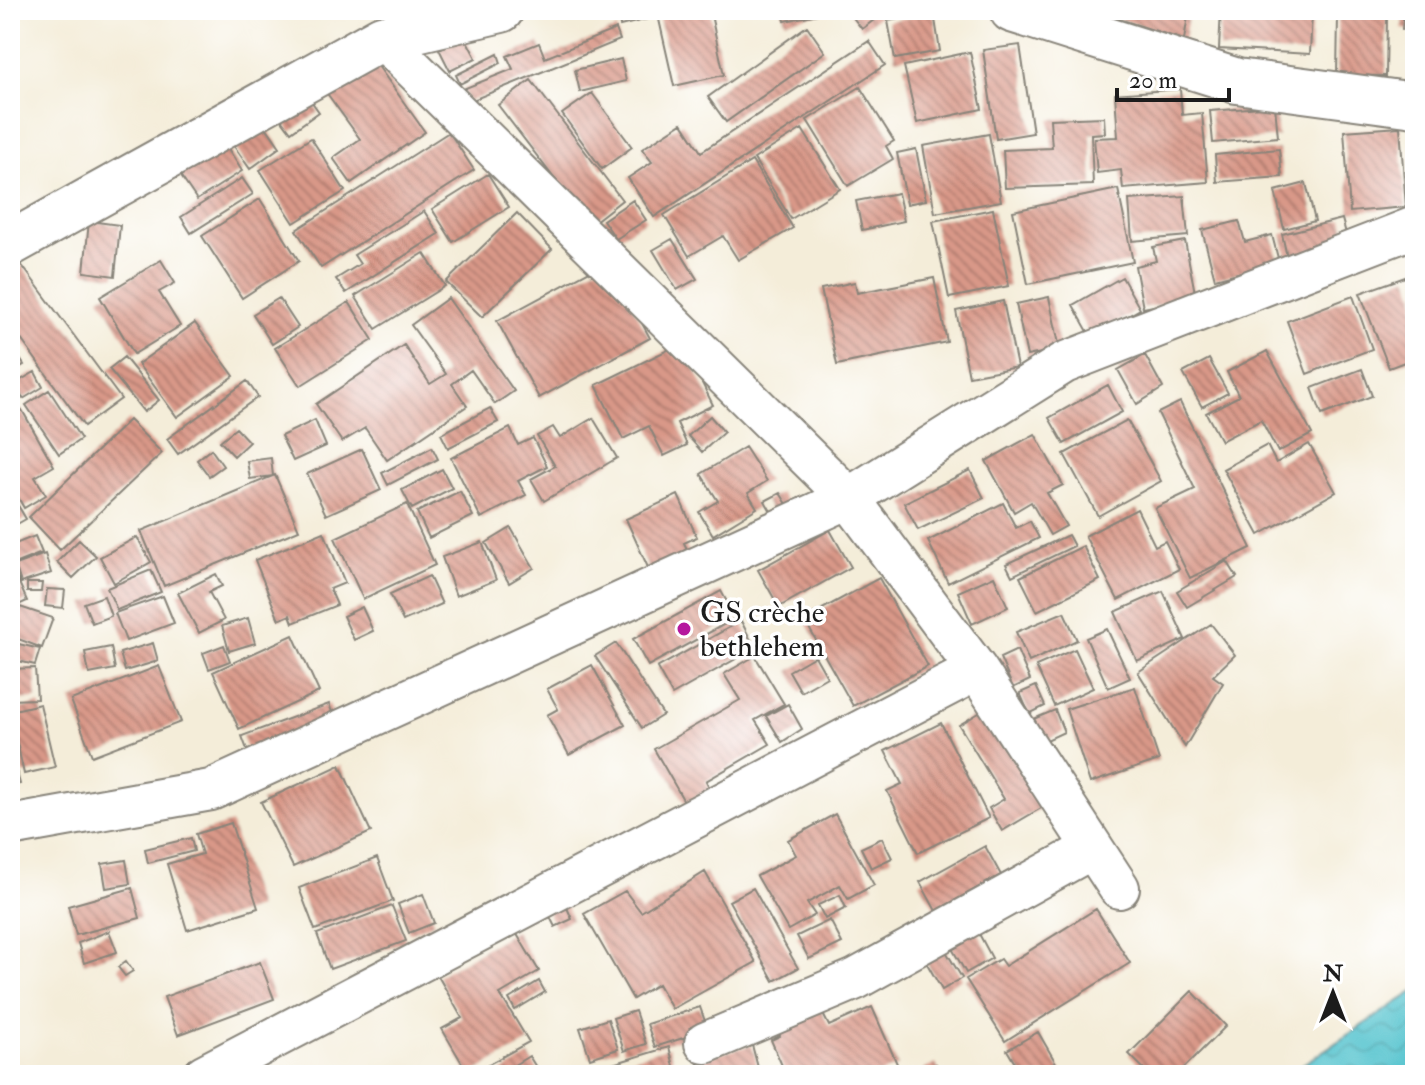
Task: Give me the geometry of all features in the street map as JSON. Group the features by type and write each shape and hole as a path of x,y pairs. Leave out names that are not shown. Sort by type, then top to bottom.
{"street":[{"path":"10,244 382,38 501,10"},
{"path":"1012,10 1237,81 1415,105"},
{"path":"382,38 849,498 977,670 1119,888"},
{"path":"10,826 211,790 849,498 1064,363 1415,227"},
{"path":"204,1075 977,670"},
{"path":"705,1043 856,979 1093,848"}],"water":[{"path":"1415,991 1415,1075 1285,1075 1297,1068"}],"building":[{"path":"617,10 655,10 656,17 620,26"},
{"path":"683,10 710,10 724,75 674,86 658,15"},
{"path":"782,10 832,10 832,11 785,21"},
{"path":"857,10 887,10 862,29 851,15"},
{"path":"1118,10 1189,10 1184,40 1116,18"},
{"path":"1221,10 1312,10 1310,54 1219,49"},
{"path":"1404,10 1415,10 1415,31 1402,29"},
{"path":"934,13 940,51 895,59 888,21"},
{"path":"1338,16 1387,17 1386,76 1337,75"},
{"path":"807,26 825,52 726,122 708,97"},
{"path":"616,29 620,40 468,102 463,89 513,69 507,56 539,43 545,58"},
{"path":"465,37 476,58 450,71 439,49"},
{"path":"869,41 885,65 654,217 628,178 652,162 642,149 682,123 701,152"},
{"path":"1020,45 1033,133 996,139 983,50"},
{"path":"970,52 982,109 917,123 904,66"},
{"path":"498,54 501,63 460,84 456,75"},
{"path":"373,59 425,132 351,183 333,158 360,139 326,92"},
{"path":"621,59 626,81 580,92 575,70"},
{"path":"531,80 622,200 590,225 498,105"},
{"path":"860,87 894,141 886,146 893,159 848,186 807,120"},
{"path":"1180,89 1182,115 1202,113 1208,182 1123,189 1121,170 1097,173 1094,138 1118,137 1115,94"},
{"path":"304,91 319,112 291,132 275,111"},
{"path":"592,93 632,147 602,169 562,114"},
{"path":"1275,106 1278,137 1213,143 1210,111"},
{"path":"257,114 280,147 250,169 227,136"},
{"path":"1104,117 1105,133 1091,134 1093,185 1005,188 1003,150 1052,148 1050,119"},
{"path":"1400,127 1406,207 1350,212 1344,131"},
{"path":"802,129 840,189 791,219 754,159"},
{"path":"449,132 474,170 321,268 296,230"},
{"path":"989,134 1001,201 935,213 923,146"},
{"path":"311,138 345,191 294,223 260,170"},
{"path":"224,142 242,171 197,200 178,172"},
{"path":"916,149 926,200 907,204 897,153"},
{"path":"1279,149 1282,177 1217,182 1215,155"},
{"path":"752,161 793,228 738,260 723,236 689,256 664,215"},
{"path":"488,174 509,207 453,242 432,209"},
{"path":"242,178 253,194 191,233 181,217"},
{"path":"1306,183 1315,221 1284,229 1275,191"},
{"path":"1118,189 1133,262 1028,284 1013,211"},
{"path":"898,193 904,221 862,230 856,201"},
{"path":"1184,196 1188,236 1132,241 1129,200"},
{"path":"260,199 299,261 242,298 202,236"},
{"path":"633,200 646,220 616,239 603,220"},
{"path":"993,209 1009,286 949,298 933,221"},
{"path":"424,211 439,234 346,293 336,279 360,264 354,255"},
{"path":"517,213 552,249 482,317 446,282"},
{"path":"1342,219 1348,241 1287,257 1282,234"},
{"path":"89,221 120,225 115,276 84,272"},
{"path":"1239,221 1245,242 1272,235 1279,262 1215,279 1202,230"},
{"path":"672,239 697,279 677,290 653,250"},
{"path":"1185,241 1196,298 1143,308 1135,266 1156,261 1153,247"},
{"path":"424,253 445,286 376,329 355,296"},
{"path":"15,256 121,399 84,426 10,324 10,260"},
{"path":"161,260 175,283 159,292 180,326 134,354 100,297"},
{"path":"608,261 650,338 539,398 497,321"},
{"path":"1408,276 1415,295 1415,358 1389,368 1360,293"},
{"path":"1122,277 1140,309 1091,337 1073,305"},
{"path":"934,278 947,342 837,365 821,289 855,282 857,293"},
{"path":"1353,296 1372,349 1307,374 1287,321"},
{"path":"1049,297 1060,349 1027,356 1016,304"},
{"path":"279,298 298,327 272,344 253,314"},
{"path":"448,298 514,391 495,404 471,370 452,384 467,406 387,460 365,428 342,442 316,404 404,345 430,384 446,374 411,325"},
{"path":"1003,301 1017,367 969,376 956,311"},
{"path":"349,302 373,340 300,386 275,348"},
{"path":"195,323 234,376 177,417 138,364"},
{"path":"682,343 713,405 677,423 687,445 664,456 649,426 623,439 596,385"},
{"path":"10,344 24,365 10,373"},
{"path":"1267,351 1312,434 1278,452 1261,420 1221,441 1206,413 1239,396 1227,372"},
{"path":"1145,355 1163,388 1137,404 1118,370"},
{"path":"124,357 159,400 144,412 109,369"},
{"path":"1209,359 1228,393 1202,407 1183,373"},
{"path":"1362,369 1372,396 1322,415 1312,388"},
{"path":"35,372 43,387 23,399 14,384"},
{"path":"247,381 258,397 178,454 167,439"},
{"path":"1108,385 1122,412 1064,444 1049,418"},
{"path":"49,390 81,439 59,454 26,405"},
{"path":"1180,402 1251,548 1190,578 1155,508 1195,489 1158,413"},
{"path":"490,408 498,422 448,448 441,434"},
{"path":"22,410 54,466 35,477 46,495 24,508 10,483 10,416"},
{"path":"710,416 724,432 702,452 688,436"},
{"path":"593,418 617,458 544,501 531,479 555,466 537,436 553,427 560,438"},
{"path":"129,420 162,453 60,550 29,517"},
{"path":"315,420 326,446 293,461 281,436"},
{"path":"1127,420 1161,481 1098,516 1064,454"},
{"path":"236,428 249,442 234,456 220,441"},
{"path":"510,428 518,445 533,438 547,466 518,481 526,495 481,518 451,458"},
{"path":"1035,434 1063,485 1047,493 1066,526 1050,535 1031,502 1014,512 986,461"},
{"path":"1309,444 1336,492 1259,535 1223,469 1267,445 1276,463"},
{"path":"432,447 438,459 388,485 382,473"},
{"path":"745,447 767,481 748,493 757,508 713,535 699,512 718,501 701,474"},
{"path":"211,449 223,466 209,476 197,460"},
{"path":"362,449 381,490 326,515 307,474"},
{"path":"271,458 273,476 250,479 247,461"},
{"path":"442,469 452,488 412,509 402,490"},
{"path":"970,470 984,498 918,530 904,503"},
{"path":"275,475 299,530 164,586 141,531"},
{"path":"460,491 473,516 429,538 417,512"},
{"path":"10,492 26,519 10,528"},
{"path":"780,493 787,504 772,513 765,501"},
{"path":"678,495 697,537 684,543 690,555 650,572 626,519"},
{"path":"1003,503 1016,528 1030,521 1039,538 948,583 928,541"},
{"path":"407,504 435,565 363,599 335,538"},
{"path":"1137,509 1155,546 1165,541 1179,569 1118,600 1085,536"},
{"path":"511,528 534,568 509,583 486,543"},
{"path":"830,530 851,567 779,607 758,570"},
{"path":"324,532 345,583 330,589 337,605 293,623 290,615 279,620 255,560"},
{"path":"1068,535 1074,546 1012,576 1006,564"},
{"path":"35,536 42,553 14,564 10,546"},
{"path":"137,537 151,562 114,583 100,557"},
{"path":"79,540 96,556 73,578 57,562"},
{"path":"482,542 496,580 456,596 442,557"},
{"path":"1083,546 1100,580 1037,611 1020,577"},
{"path":"45,554 51,573 21,583 15,565"},
{"path":"1227,561 1237,577 1187,607 1177,591"},
{"path":"10,562 27,601 10,609"},
{"path":"151,570 161,592 117,610 107,588"},
{"path":"216,574 222,586 209,592 224,620 199,633 178,593"},
{"path":"429,576 442,604 403,621 390,594"},
{"path":"994,576 1008,607 972,624 958,592"},
{"path":"879,578 928,666 853,706 804,619"},
{"path":"27,583 42,583 41,592 27,592"},
{"path":"47,589 65,590 63,608 45,606"},
{"path":"721,591 736,618 648,666 633,639"},
{"path":"1163,591 1185,639 1137,661 1115,612"},
{"path":"104,596 111,616 92,623 84,603"},
{"path":"163,596 174,623 126,641 115,613"},
{"path":"20,607 53,618 42,648 10,636"},
{"path":"362,607 373,631 354,640 343,616"},
{"path":"1064,612 1077,640 1029,662 1016,632"},
{"path":"248,618 255,643 229,651 222,626"},
{"path":"741,621 755,648 672,695 657,668"},
{"path":"1211,624 1235,655 1213,676 1223,683 1185,747 1138,672"},
{"path":"1107,629 1130,678 1108,688 1086,638"},
{"path":"293,635 319,692 239,729 213,672"},
{"path":"10,642 40,649 35,665 10,659"},
{"path":"153,643 158,661 125,671 120,653"},
{"path":"616,643 663,715 642,728 595,656"},
{"path":"224,645 230,661 209,669 203,653"},
{"path":"111,647 115,669 89,674 85,652"},
{"path":"1075,649 1093,688 1054,706 1036,666"},
{"path":"1017,650 1030,680 1013,688 1000,658"},
{"path":"755,656 784,704 755,720 770,744 706,781 710,789 685,803 654,749 740,700 724,674"},
{"path":"815,656 827,677 801,692 789,671"},
{"path":"592,665 625,725 569,755 547,715 558,709 547,689"},
{"path":"159,666 181,722 92,756 71,700"},
{"path":"35,668 37,699 10,700 10,669"},
{"path":"1036,686 1045,706 1029,714 1020,693"},
{"path":"1135,687 1159,760 1090,783 1066,709"},
{"path":"40,704 55,767 24,774 10,711"},
{"path":"329,704 336,723 249,755 242,736"},
{"path":"788,704 802,729 782,742 766,716"},
{"path":"984,710 1043,807 1002,831 989,808 1004,799 959,725"},
{"path":"1055,710 1064,732 1034,746 1024,723"},
{"path":"941,723 989,818 918,853 887,791 902,784 885,751"},
{"path":"10,745 20,784 10,786"},
{"path":"340,765 371,832 293,867 261,802"},
{"path":"835,814 874,885 848,899 840,885 807,903 815,915 788,930 757,876 796,855 788,840"},
{"path":"231,823 258,908 187,930 167,864 202,854 196,834"},
{"path":"191,838 194,851 148,863 145,849"},
{"path":"882,838 892,858 871,868 861,848"},
{"path":"985,846 1001,875 936,911 920,882"},
{"path":"377,858 393,901 315,930 299,888"},
{"path":"126,860 130,884 106,888 102,864"},
{"path":"705,872 756,962 672,1009 658,984 633,999 584,914 625,891 641,912"},
{"path":"132,888 140,918 76,935 68,906"},
{"path":"753,888 798,968 774,981 729,901"},
{"path":"423,894 434,923 409,933 398,904"},
{"path":"840,895 846,908 825,919 818,905"},
{"path":"562,896 572,919 555,927 544,905"},
{"path":"392,906 406,941 330,969 317,934"},
{"path":"1096,909 1130,963 1005,1041 966,979 1000,959 1005,966"},
{"path":"830,920 842,943 809,959 797,936"},
{"path":"977,930 992,958 966,973 950,945"},
{"path":"109,931 117,952 84,963 78,943"},
{"path":"515,931 539,971 500,994 529,1042 469,1075 442,1029 462,1018 438,976"},
{"path":"944,948 962,978 942,990 925,960"},
{"path":"126,961 133,971 125,976 118,967"},
{"path":"260,962 274,999 178,1035 164,997"},
{"path":"539,981 545,992 515,1010 509,999"},
{"path":"1192,991 1226,1026 1177,1075 1150,1075 1129,1054"},
{"path":"700,1007 708,1030 655,1047 647,1024"},
{"path":"872,1007 898,1066 877,1075 804,1075 802,1069 786,1075 771,1040 780,1036 777,1029 821,1010 829,1026"},
{"path":"635,1011 646,1044 624,1051 613,1018"},
{"path":"608,1019 618,1049 590,1058 580,1028"},
{"path":"1038,1032 1063,1075 1022,1075 1007,1050"},
{"path":"752,1045 760,1075 701,1075 697,1060"},
{"path":"669,1047 675,1070 658,1075 576,1075"},
{"path":"529,1056 539,1072 535,1075 498,1075"},
{"path":"936,1064 941,1075 912,1075"}],"place":[{"name":"GS crèche bethlehem","path":"684,629"}]}
